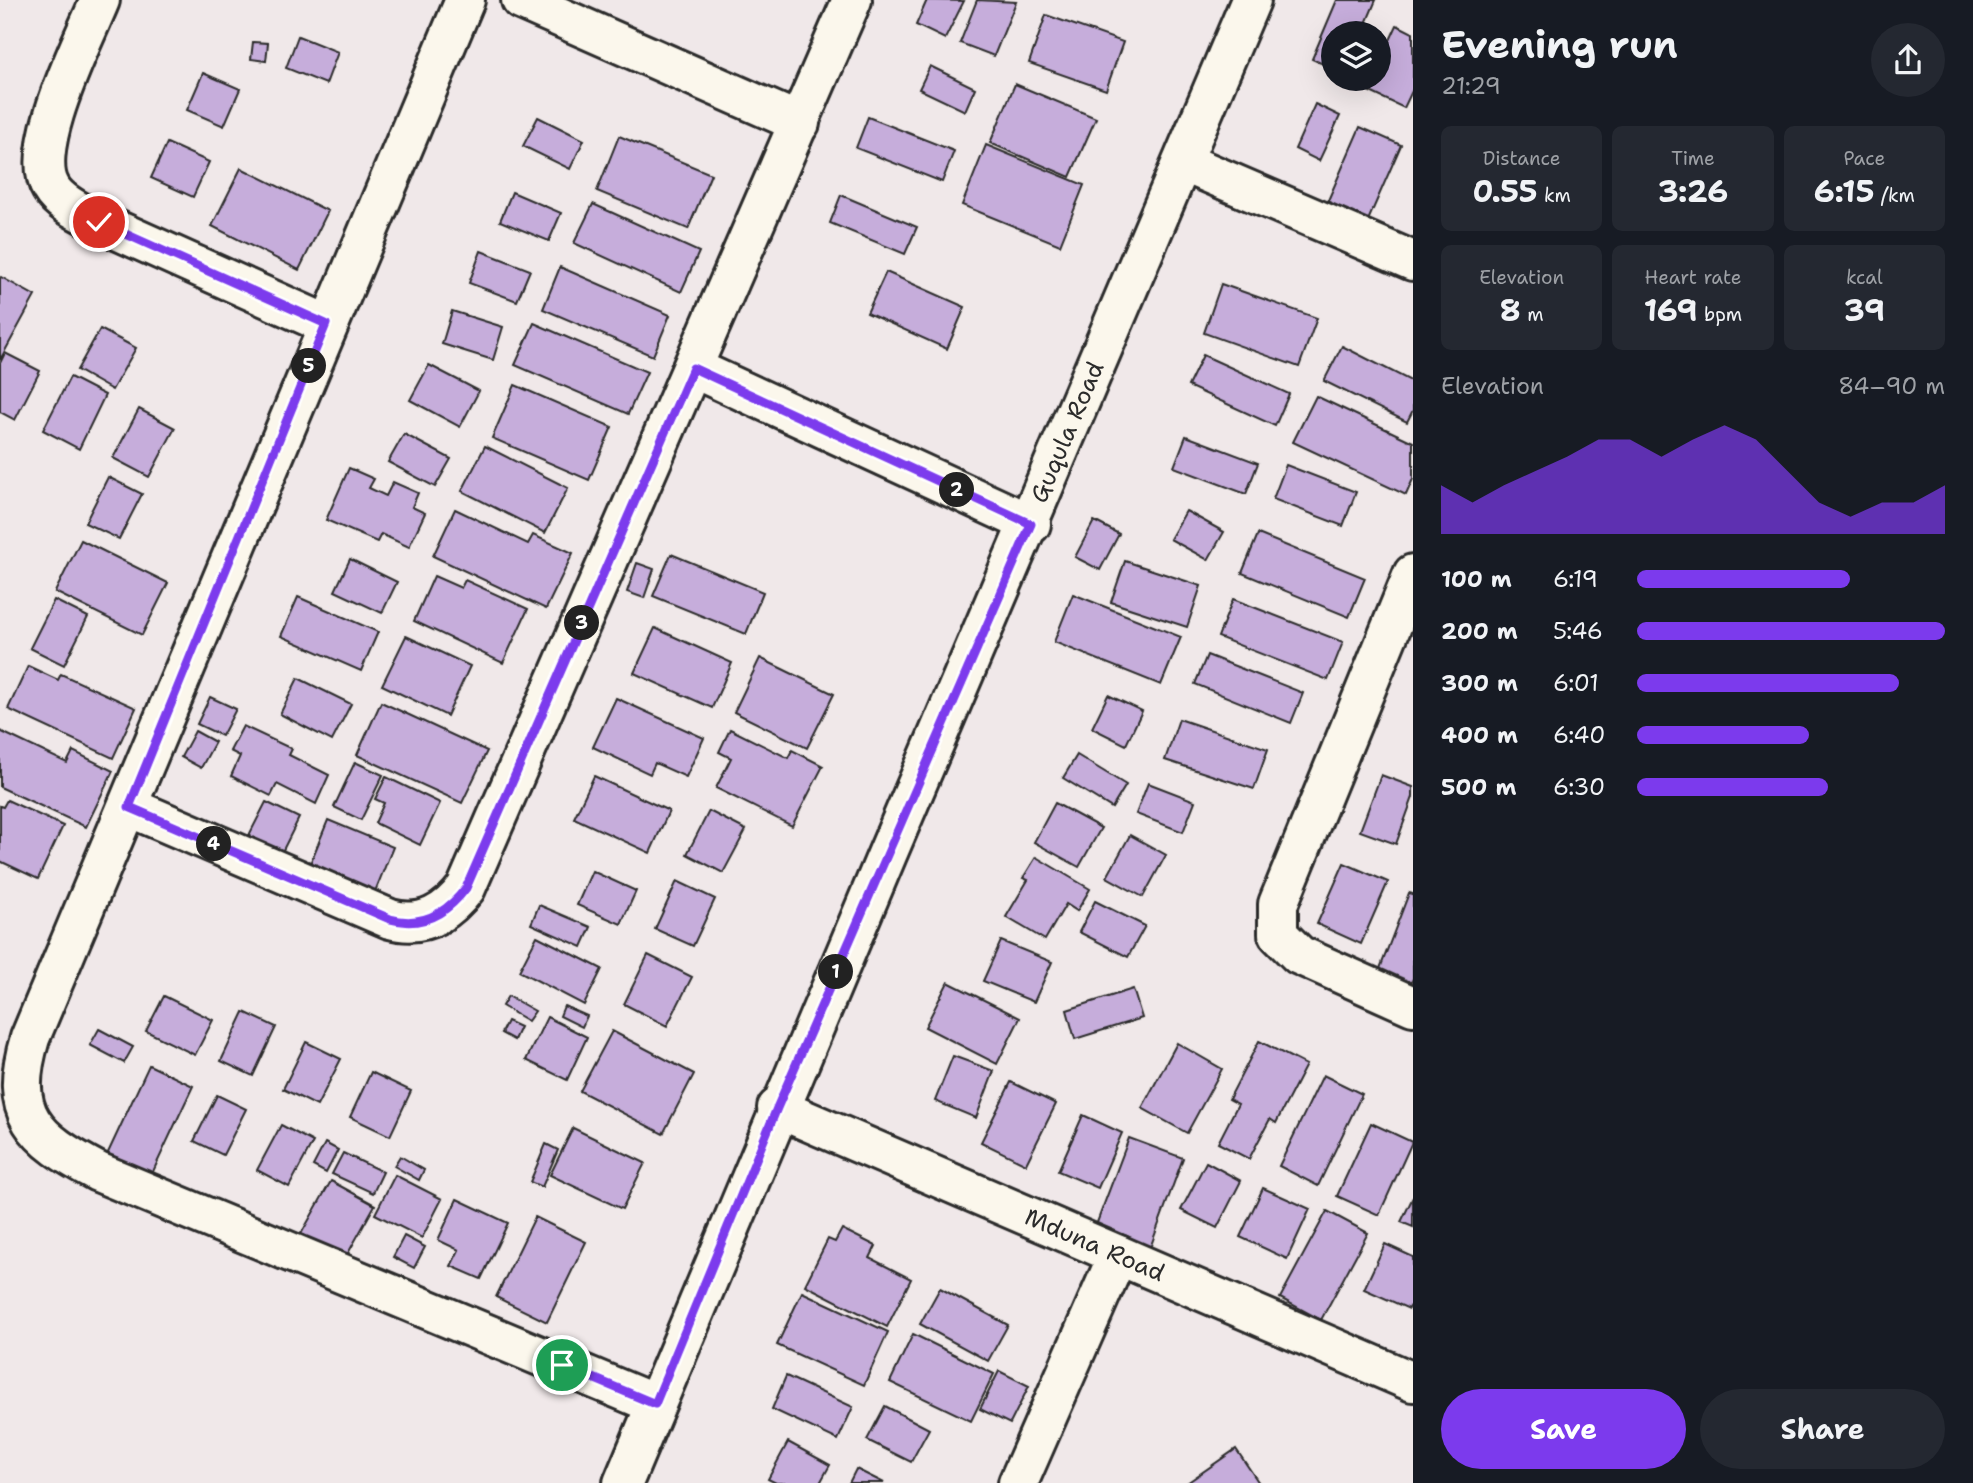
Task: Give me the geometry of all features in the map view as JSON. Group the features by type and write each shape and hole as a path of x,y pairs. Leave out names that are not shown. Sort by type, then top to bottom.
{"street":[{"path":"100,0 50,123 46,159 51,188 64,201 99,222 326,324"},
{"path":"465,0 326,324 24,1059 24,1094 30,1124 43,1139 98,1172 655,1404"},
{"path":"521,0 800,123"},
{"path":"129,807 397,921 416,922 441,914 453,904 466,888 852,0"},
{"name":"Guqula Road","path":"623,1483 777,1108 1031,524 1251,0"},
{"path":"1183,162 1413,261"},
{"path":"693,368 1031,524"},
{"path":"1413,573 1402,630 1278,904 1278,934 1298,955 1413,1006"},
{"name":"Mduna Road","path":"777,1108 1413,1382"},
{"path":"1018,1483 1118,1255"}],"building":[{"path":"927,0 964,1 945,39 916,25"},
{"path":"977,0 1016,2 994,56 960,43"},
{"path":"1337,0 1376,0 1367,21 1328,21"},
{"path":"1046,15 1123,42 1106,90 1029,63"},
{"path":"1397,25 1413,33 1413,89 1404,108 1368,91 1391,91 1391,38"},
{"path":"298,36 338,52 326,84 286,68"},
{"path":"1321,38 1321,63 1312,59"},
{"path":"253,42 268,43 266,61 251,59"},
{"path":"930,66 975,88 965,111 919,89"},
{"path":"203,73 240,89 224,126 187,110"},
{"path":"1015,84 1096,118 1070,177 990,143"},
{"path":"1315,104 1340,116 1319,161 1295,149"},
{"path":"538,117 584,140 570,169 523,146"},
{"path":"868,117 954,151 942,182 856,148"},
{"path":"1360,127 1401,145 1367,223 1326,205"},
{"path":"619,136 711,174 688,229 597,191"},
{"path":"167,143 209,162 193,197 151,178"},
{"path":"986,145 1084,185 1060,245 962,205"},
{"path":"241,168 328,211 299,270 212,226"},
{"path":"512,192 561,213 549,241 500,221"},
{"path":"841,195 917,227 905,254 830,223"},
{"path":"593,204 699,252 681,292 574,243"},
{"path":"481,251 530,270 517,301 469,283"},
{"path":"560,267 670,315 653,356 543,309"},
{"path":"886,272 965,307 947,349 867,313"},
{"path":"0,278 35,296 0,360"},
{"path":"1221,284 1317,318 1299,367 1204,333"},
{"path":"452,311 503,327 493,360 442,344"},
{"path":"534,323 647,372 628,414 515,365"},
{"path":"100,329 136,348 112,390 77,370"},
{"path":"1342,346 1413,382 1413,410 1407,422 1324,381"},
{"path":"5,353 40,371 15,420 0,412 0,363"},
{"path":"1203,355 1289,394 1275,426 1188,386"},
{"path":"429,365 479,391 460,427 410,400"},
{"path":"70,377 105,395 79,449 43,430"},
{"path":"515,385 612,427 589,480 492,438"},
{"path":"1316,396 1413,442 1413,479 1406,495 1293,442"},
{"path":"139,409 175,428 149,477 113,458"},
{"path":"404,434 451,459 435,487 388,462"},
{"path":"1186,436 1258,463 1246,494 1174,467"},
{"path":"485,446 568,488 545,533 462,491"},
{"path":"1286,465 1356,492 1343,526 1273,499"},
{"path":"349,468 374,479 369,488 386,496 393,482 418,493 412,507 425,513 409,547 381,534 377,542 326,520"},
{"path":"108,477 142,494 119,539 85,523"},
{"path":"455,509 528,544 533,535 573,553 546,609 433,556"},
{"path":"1186,511 1224,532 1208,560 1170,539"},
{"path":"1094,521 1119,534 1100,570 1075,557"},
{"path":"1258,534 1365,578 1349,617 1242,573"},
{"path":"81,540 168,583 142,635 55,592"},
{"path":"671,554 763,592 746,634 653,596"},
{"path":"350,559 397,582 382,613 335,591"},
{"path":"1125,561 1201,586 1187,627 1111,602"},
{"path":"637,563 654,569 644,598 627,592"},
{"path":"434,576 461,588 465,580 528,609 503,663 414,621"},
{"path":"1073,594 1181,637 1161,685 1054,642"},
{"path":"298,597 378,632 361,671 281,636"},
{"path":"1233,599 1343,642 1328,680 1218,637"},
{"path":"54,600 88,617 64,665 30,648"},
{"path":"655,628 732,663 712,708 634,673"},
{"path":"406,636 470,666 447,716 382,685"},
{"path":"1207,655 1303,693 1291,723 1195,684"},
{"path":"760,658 834,694 807,748 734,712"},
{"path":"28,666 58,680 61,674 136,708 113,758 8,709"},
{"path":"298,678 351,704 332,741 280,714"},
{"path":"1108,695 1142,711 1126,745 1092,728"},
{"path":"210,697 236,709 222,736 197,724"},
{"path":"616,698 704,738 686,777 655,763 650,774 593,747"},
{"path":"381,702 487,751 462,803 357,755"},
{"path":"1179,719 1268,749 1254,789 1165,760"},
{"path":"243,726 292,749 289,755 329,775 316,804 277,784 271,796 231,776 240,756 230,751"},
{"path":"730,729 788,758 792,750 823,766 792,826 716,788 731,758 719,752"},
{"path":"0,731 67,763 73,751 113,771 86,827 0,787"},
{"path":"195,731 215,742 201,768 181,757"},
{"path":"1077,755 1126,785 1112,808 1063,778"},
{"path":"355,762 383,775 361,820 334,807"},
{"path":"1381,775 1413,787 1413,797 1396,844 1360,831"},
{"path":"594,776 669,811 650,853 574,818"},
{"path":"386,777 440,803 420,845 375,823 384,803 375,799"},
{"path":"1148,783 1195,801 1183,832 1136,814"},
{"path":"7,800 63,826 38,879 0,861 0,806 3,807"},
{"path":"266,802 299,818 276,864 243,847"},
{"path":"1055,803 1101,828 1079,867 1034,842"},
{"path":"709,811 746,830 723,873 687,854"},
{"path":"328,820 393,847 372,899 307,871"},
{"path":"1130,835 1166,855 1143,897 1107,877"},
{"path":"1036,857 1090,889 1077,911 1066,904 1045,940 1006,917 1028,880 1023,878"},
{"path":"1344,863 1388,882 1361,944 1317,924"},
{"path":"592,871 636,891 621,924 577,905"},
{"path":"677,881 715,899 693,946 655,929"},
{"path":"1409,893 1413,894 1413,978 1410,986 1378,974"},
{"path":"1095,901 1145,926 1128,957 1079,932"},
{"path":"539,905 591,927 582,947 531,924"},
{"path":"537,936 602,969 584,1005 519,971"},
{"path":"1001,941 1052,962 1034,1002 983,981"},
{"path":"648,955 692,977 667,1026 624,1004"},
{"path":"948,982 1020,1018 997,1064 925,1027"},
{"path":"1133,989 1142,1018 1075,1039 1067,1010"},
{"path":"164,996 213,1020 195,1055 146,1031"},
{"path":"508,996 535,1011 528,1021 502,1006"},
{"path":"564,1006 587,1016 582,1027 560,1016"},
{"path":"244,1012 276,1027 253,1076 221,1061"},
{"path":"547,1017 587,1037 567,1080 526,1060"},
{"path":"507,1021 520,1027 514,1040 501,1033"},
{"path":"99,1029 133,1047 124,1063 90,1045"},
{"path":"612,1031 694,1074 663,1134 580,1091"},
{"path":"1259,1041 1306,1065 1276,1123 1270,1119 1249,1159 1218,1143 1238,1104 1229,1099"},
{"path":"306,1042 341,1059 317,1106 283,1089"},
{"path":"1177,1043 1222,1069 1187,1133 1142,1108"},
{"path":"953,1056 994,1071 976,1118 935,1101"},
{"path":"149,1065 193,1086 150,1178 106,1157"},
{"path":"371,1072 411,1091 390,1136 350,1117"},
{"path":"1323,1075 1362,1094 1318,1186 1279,1166"},
{"path":"1011,1082 1056,1104 1026,1164 981,1142"},
{"path":"217,1095 246,1109 223,1155 194,1141"},
{"path":"1083,1115 1122,1133 1098,1188 1058,1171"},
{"path":"1371,1123 1412,1142 1379,1215 1337,1196"},
{"path":"281,1125 313,1142 289,1187 257,1170"},
{"path":"573,1128 645,1163 622,1209 550,1175"},
{"path":"1129,1138 1183,1158 1150,1248 1095,1228"},
{"path":"325,1143 338,1150 326,1173 313,1166"},
{"path":"546,1144 558,1150 542,1187 530,1182"},
{"path":"343,1153 383,1172 373,1193 332,1174"},
{"path":"400,1156 424,1170 419,1180 394,1166"},
{"path":"1206,1162 1241,1181 1217,1228 1181,1210"},
{"path":"395,1175 442,1199 422,1238 375,1214"},
{"path":"331,1181 375,1205 341,1266 297,1241"},
{"path":"1263,1188 1310,1209 1287,1259 1240,1237"},
{"path":"1413,1197 1413,1227 1401,1222"},
{"path":"457,1199 508,1223 481,1279 451,1266 459,1250 438,1240"},
{"path":"1327,1211 1368,1233 1321,1320 1280,1298"},
{"path":"535,1217 586,1242 547,1322 496,1297"},
{"path":"842,1229 876,1246 870,1258 911,1279 887,1327 805,1285 828,1239 835,1242"},
{"path":"404,1236 425,1247 414,1268 393,1257"},
{"path":"1385,1244 1413,1257 1413,1301 1409,1309 1364,1289"},
{"path":"940,1288 1008,1325 988,1361 920,1324"},
{"path":"802,1292 888,1332 864,1385 777,1345"},
{"path":"913,1334 994,1374 971,1421 890,1382"},
{"path":"999,1371 1029,1386 1010,1424 980,1409"},
{"path":"786,1376 853,1407 838,1440 772,1409"},
{"path":"885,1406 929,1429 911,1462 867,1440"},
{"path":"788,1442 830,1465 820,1483 776,1483 768,1479"},
{"path":"1236,1449 1259,1483 1187,1483"},
{"path":"856,1469 884,1483 849,1483"}],"route":[{"path":"99,222 326,324 129,807 390,919 404,923 416,922 441,914 466,888 693,368 1031,524 777,1108 655,1404 562,1365"}]}
